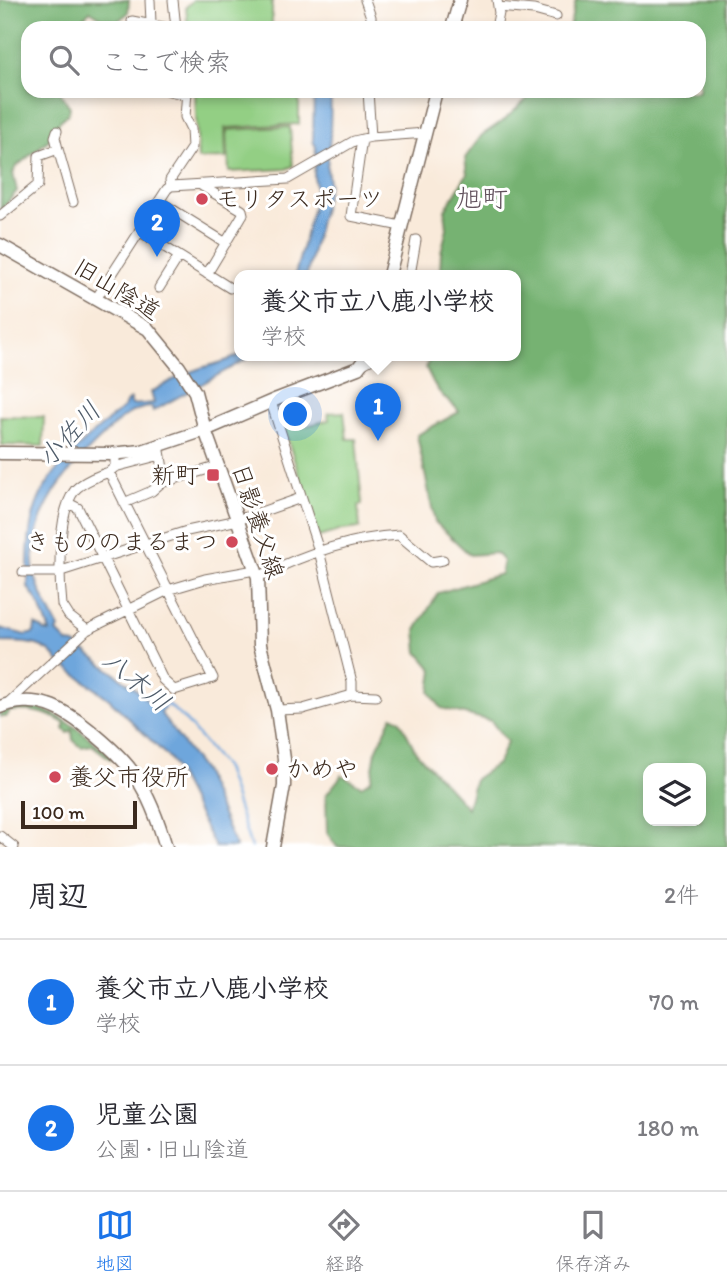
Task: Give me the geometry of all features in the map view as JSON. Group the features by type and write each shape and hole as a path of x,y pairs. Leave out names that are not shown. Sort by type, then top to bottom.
{"main road":[{"path":"454,21 460,0"},
{"path":"389,270 434,98"},
{"name":"旧山陰道","path":"0,245 148,329 179,366 195,392 205,430"},
{"path":"0,453 56,454 112,462 160,449 364,361"},
{"name":"日影養父線","path":"205,430 257,573 260,645 277,710 284,759 284,786 273,847"},
{"path":"4,705 31,702 55,708 114,751 136,777 150,803 166,847"}],"street":[{"path":"150,0 151,21"},
{"path":"173,0 175,21"},
{"path":"365,0 371,21"},
{"path":"498,4 556,16"},
{"path":"171,187 170,180 192,147 191,129 185,117 187,98"},
{"path":"368,98 366,138 350,220 401,226"},
{"path":"57,131 55,137 74,202"},
{"path":"96,299 159,201 171,187 288,179 366,138 426,133"},
{"path":"0,216 38,185 39,156 58,149"},
{"path":"201,186 242,210 243,214 207,274"},
{"path":"159,201 226,243"},
{"path":"139,231 230,288"},
{"path":"411,270 416,240"},
{"path":"159,288 179,257"},
{"path":"271,402 319,551 352,682 352,695"},
{"path":"160,449 165,481"},
{"path":"68,503 78,508 163,680 174,690 213,678 124,502 112,462 75,490 68,503 63,521 60,572 62,598 65,611 86,631"},
{"path":"124,502 152,491 165,481 219,466"},
{"path":"23,572 60,572 187,531 238,520 301,498"},
{"path":"4,705 86,631 168,590 205,579 257,573 354,541 399,535 431,562 443,561"},
{"path":"29,685 31,702"},
{"path":"277,710 303,709 352,695 376,696"},
{"path":"0,836 14,847"}],"green space":[{"path":"0,0 129,0 128,13 118,21 103,19 90,11 81,21 21,21 21,98 64,98 70,107 52,137 16,167 13,173 17,191 1,210"},
{"path":"193,0 272,0 272,21 187,21 186,7"},
{"path":"576,0 727,0 727,847 337,847 327,833 326,795 342,775 361,786 371,780 376,751 392,716 400,720 416,752 467,808 475,779 498,763 507,742 491,721 441,708 430,692 433,670 418,652 416,630 438,593 501,574 503,561 496,553 470,555 435,522 417,435 459,412 439,392 426,368 429,361 521,361 521,270 440,270 441,252 447,229 445,210 467,174 465,158 482,135 528,98 706,98 706,21 571,21"},
{"path":"195,98 299,98 299,124 225,128 226,158 198,159"},
{"path":"290,127 293,166 286,169 229,172 227,130"},
{"path":"344,412 347,439 356,439 362,505 358,506 360,528 319,537 284,428 299,422 302,427 329,420 328,413"},
{"path":"0,416 44,417 43,446 2,445"},
{"path":"35,707 66,721 113,758 110,759 92,745 81,747 73,740 72,730 68,733 64,729 65,724 45,714 17,710 10,711 6,717 0,717 0,714 11,708"}],"water":[{"path":"314,98 331,98 327,168 329,183 308,270 296,270 316,196 316,147 313,141"},
{"path":"234,358 234,361 243,361 153,411 152,407 131,413 119,420 89,449 65,477 45,508 34,543 33,563 39,587 59,628 57,632 68,643 75,644 137,690 153,706 161,705 164,709 161,711 162,715 203,771 236,847 215,847 170,759 109,699 58,661 47,649 32,644 0,642 0,628 26,635 34,633 35,625 50,632 38,603 28,588 28,550 34,513 48,482 59,467 84,441 124,407 127,401 131,399 131,405 154,403 151,392 193,371"}],"waterway":[{"name":"八木川","path":"162,707 169,705 187,722 225,768 251,847"}],"place":[{"name":"モリタスポーツ","path":"202,199"},
{"name":"児童公園","path":"157,257"},
{"name":"養父市立八鹿小学校","path":"378,441"},
{"name":"新町","path":"213,475"},
{"name":"きもののまるまつ","path":"232,542"},
{"name":"かめや","path":"272,769"},
{"name":"養父市役所","path":"55,777"}],"district":[{"name":"旭町","path":"482,198"}],"water label":[{"name":"小佐川","path":"69,434"}]}
